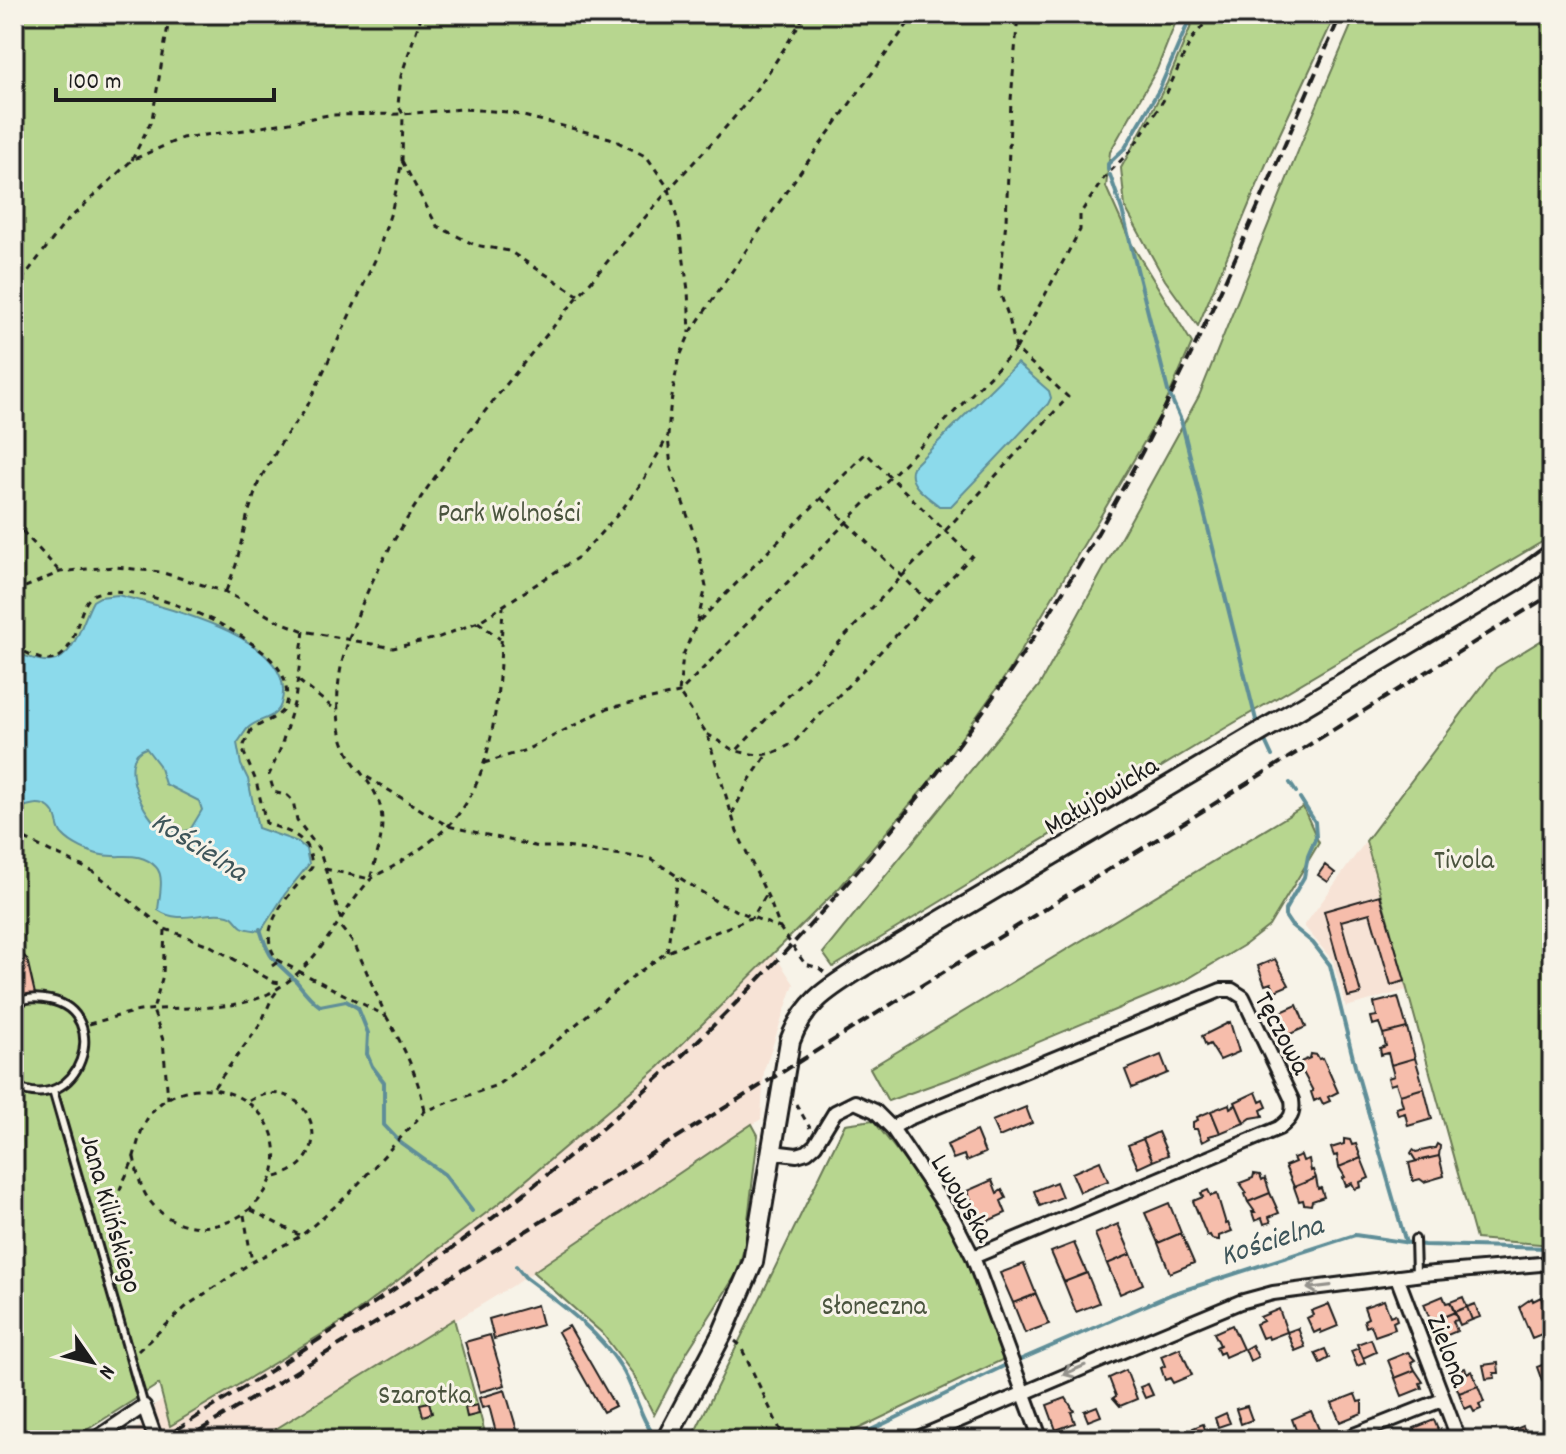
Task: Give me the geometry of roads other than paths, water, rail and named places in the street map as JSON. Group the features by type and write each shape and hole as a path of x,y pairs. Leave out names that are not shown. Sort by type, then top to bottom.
{"street":[{"name":"Małujowicka","path":"668,1437 746,1283 753,1262 786,1058 797,1023 811,1003 834,984 1517,580 1552,554"},
{"name":"Tęczowa","path":"892,1128 1053,1057 1221,990 1232,990 1243,997 1292,1100 1294,1112 1288,1121 1279,1128 973,1257"},
{"name":"Lwowska","path":"772,1152 797,1155 807,1152 815,1145 835,1112 855,1102 875,1111 892,1128 953,1218 973,1257 1041,1440"},
{"path":"913,1440 1240,1302 1273,1293 1416,1274 1552,1263"},
{"name":"Zielona","path":"1397,1277 1459,1440"},
{"path":"1341,1440 1442,1400"},
{"path":"94,1440 144,1406"},
{"name":"Jana Kilińskiego","path":"144,1406 156,1440"}],"lane":[{"path":"14,1004 37,997 55,1001 71,1011 81,1026 85,1045 81,1065 69,1080 53,1090 38,1093 14,1086"},
{"name":"Jana Kilińskiego","path":"53,1090 144,1406"},
{"path":"1415,1239 1416,1274"}],"water":[{"path":"1017,363 1049,391 1051,398 1048,404 951,506 939,506 915,484 913,467"},
{"path":"118,595 138,600 224,629 250,643 270,661 282,681 279,709 248,728 237,743 258,828 298,842 306,849 309,864 261,931 242,927 228,915 167,915 158,910 160,876 150,862 137,857 102,855 81,848 61,833 53,811 43,805 14,811 14,653 42,661 59,659 72,646 93,601","holes":["146,748 159,765 165,784 199,801 202,810 190,830 164,830 148,815 141,802 133,776 137,754"]}],"waterway":[{"path":"1108,170 1108,164 1125,148 1159,90 1192,14"},
{"path":"1110,175 1122,210 1168,391 1181,420 1256,720"},
{"path":"1266,743 1272,756"},
{"path":"1290,783 1296,792"},
{"path":"1300,798 1315,822 1316,837 1304,877 1285,910 1285,916 1330,965 1355,1066 1406,1243"},
{"name":"Kościelna","path":"260,929 274,960 316,1003 320,1006 346,1001 358,1008 368,1033 367,1054 384,1082 384,1125 401,1143 444,1174 472,1211"},
{"name":"Kościelna","path":"1017,1361 1172,1294 1355,1235 1424,1245 1552,1248"},
{"name":"Kościelna","path":"516,1266 525,1277 589,1329 612,1354 626,1376 646,1423 658,1440"},
{"name":"Kościelna","path":"850,1440 1006,1365"}],"railway":[{"path":"160,1440 399,1285 477,1230 571,1155 661,1075 749,990 832,900 911,807 984,709 1052,609 1113,506 1205,325 1341,14"},
{"path":"184,1440 1552,594"}],"park label":[{"name":"Park Wolności","path":"509,511"},
{"name":"Tivola","path":"1464,858"},
{"name":"Słoneczna","path":"874,1304"},
{"name":"Szarotka","path":"425,1393"}]}
